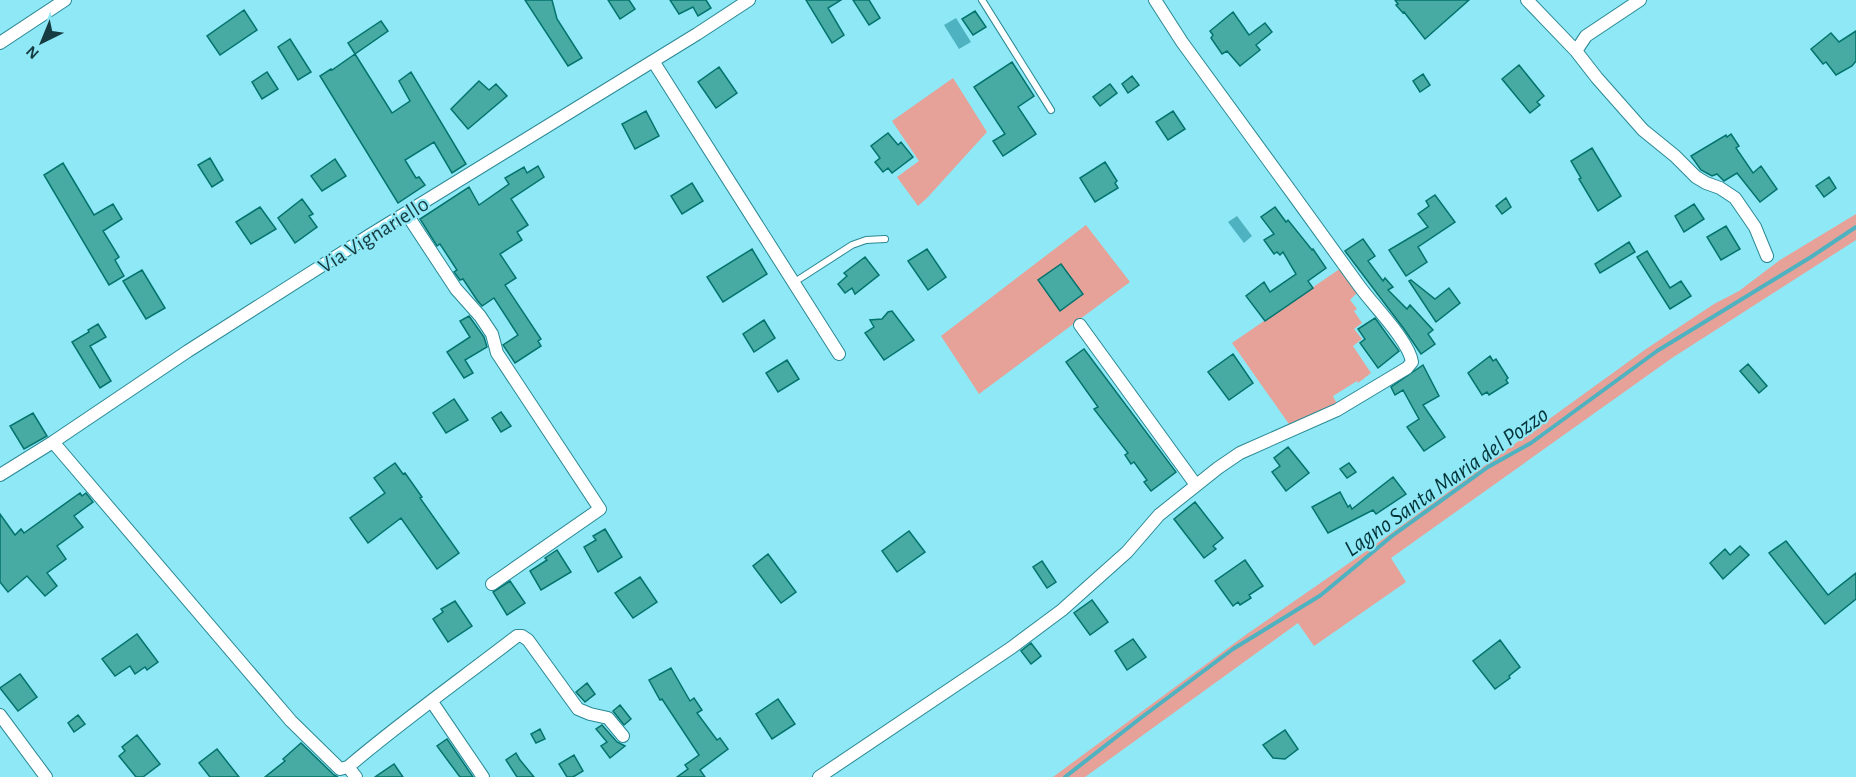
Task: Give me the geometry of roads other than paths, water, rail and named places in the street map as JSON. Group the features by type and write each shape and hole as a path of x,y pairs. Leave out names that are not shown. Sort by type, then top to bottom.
{"street":[{"path":"0,43 65,0"},
{"name":"Via Vignariello","path":"0,475 54,442 188,351 749,0"},
{"path":"819,777 1011,648 1062,610 1127,552 1159,515 1240,453 1337,411 1407,368 1412,362 1400,338 1362,290 1182,42 1155,0"},
{"path":"1527,0 1576,51 1643,130 1696,177 1735,198 1755,227 1767,256"},
{"path":"1576,51 1586,36 1640,0"},
{"path":"653,61 792,284 839,354"},
{"path":"406,213 456,289 480,316 492,334 497,353 600,509 492,584"},
{"path":"1080,325 1196,485"},
{"path":"54,442 291,721 340,770 352,772 396,727 517,636 528,640 578,709 608,718 623,736"},
{"path":"432,702 483,777"},
{"path":"0,715 46,777"}],"lane":[{"path":"982,0 1051,110"},
{"path":"792,284 852,245 866,240 885,239"}],"water":[{"path":"956,18 971,42 959,49 944,25"},
{"path":"1237,216 1252,236 1244,243 1228,222"}],"waterway":[{"name":"Lagno Santa Maria del Pozzo","path":"1065,777 1233,649 1321,595 1392,536 1488,467 1531,443 1657,351 1856,227"}]}
